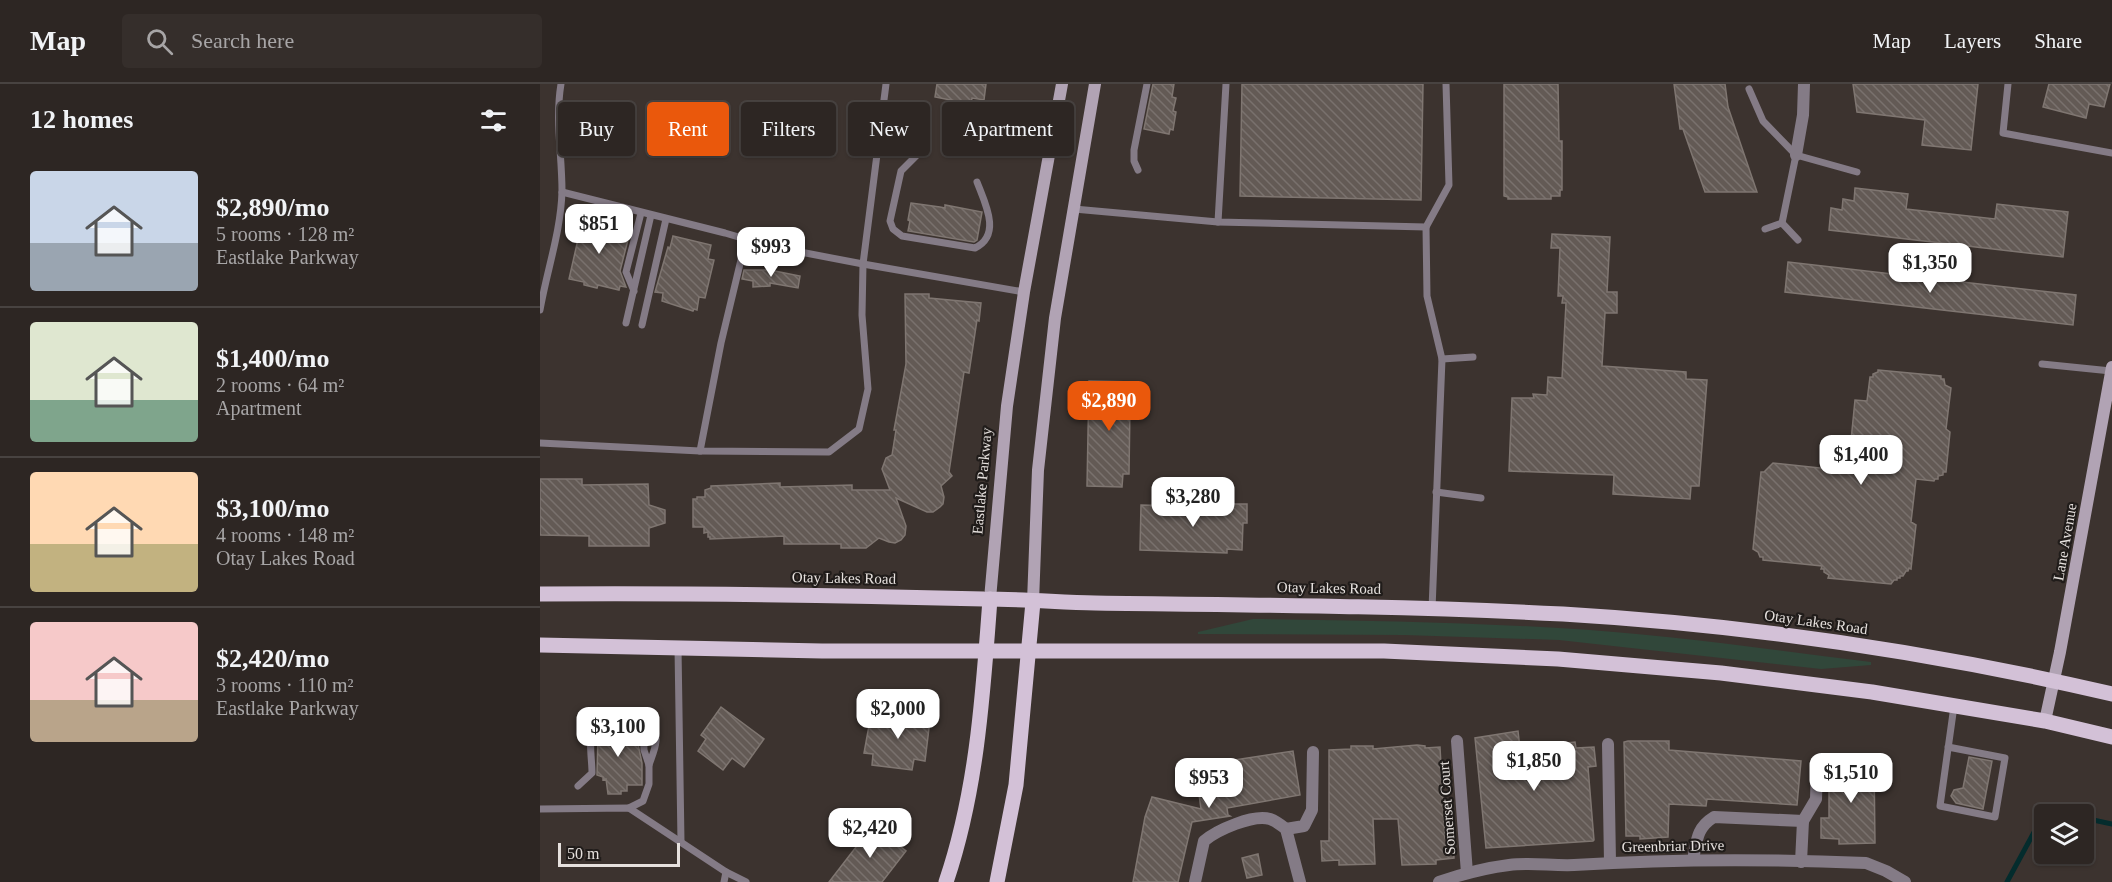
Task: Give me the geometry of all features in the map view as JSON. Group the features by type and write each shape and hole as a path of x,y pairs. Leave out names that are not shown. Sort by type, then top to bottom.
{"main road":[{"name":"Eastlake Parkway","path":"946,882 957,849 977,753 1007,406 1024,292 1062,84"},
{"path":"998,882 1016,785 1030,651 1034,602 1038,470 1055,318 1095,84"},
{"name":"Lane Avenue","path":"2045,721 2109,401 2112,369"},
{"name":"Otay Lakes Road","path":"540,594 689,593 990,599 1034,602 1432,609 1566,615 1723,628 1877,649 2055,680 2112,694"},
{"path":"540,645 986,652 1384,651 1558,659 1732,674 1872,692 2045,721 2112,737"}],"street":[{"path":"1796,155 1803,115 1804,84"},
{"name":"Somerset Court","path":"1457,741 1467,873"},
{"path":"1608,744 1610,862"},
{"path":"1286,829 1304,826 1312,810 1313,752"},
{"path":"1801,862 1803,821 1816,799 1817,767"},
{"path":"1195,882 1204,841 1218,831 1253,820 1269,818 1286,829 1300,882"},
{"path":"1693,860 1698,835 1703,824 1714,818 1803,821"},
{"name":"Greenbriar Drive","path":"1438,882 1511,864 1570,865 1693,860 1866,863 1905,882"}],"lane":[{"path":"540,310 556,239 562,192 558,133 561,84"},
{"path":"540,443 700,452 829,452 859,429 868,389 862,315 863,264 886,84"},
{"path":"1138,170 1134,161 1134,150 1147,84"},
{"path":"1218,222 1226,84"},
{"path":"1432,609 1442,359 1427,296 1426,227 1449,185 1446,84"},
{"path":"2008,84 2002,133 2112,153"},
{"path":"1749,89 1763,121 1796,155 1857,172"},
{"path":"1782,223 1796,155"},
{"path":"916,156 901,171 890,221 893,229 902,236 975,248 984,244 990,236 989,217 977,182"},
{"path":"562,192 746,239 863,264 1024,292"},
{"path":"1074,209 1218,222 1426,227"},
{"path":"634,291 626,272 641,213"},
{"path":"626,322 651,215"},
{"path":"642,325 666,219"},
{"path":"1764,229 1782,223"},
{"path":"1782,223 1798,240"},
{"path":"700,452 721,343 746,239"},
{"path":"1442,359 1473,357"},
{"path":"2042,364 2112,369"},
{"path":"1436,492 1481,498"},
{"path":"678,648 681,843"},
{"path":"1948,747 2005,758 1995,817 1940,806 1948,747 1954,706"},
{"path":"540,809 629,808 643,801 649,784 649,765 657,739 651,724 621,714 610,713 601,716 594,724 592,732 592,774 579,786"},
{"path":"643,723 644,750 649,765"},
{"path":"629,808 726,872 746,882"},
{"path":"724,882 726,872"}],"green space":[{"path":"1253,619 1444,623 1598,631 1754,647 1871,662 1871,665 1821,669 1559,640 1404,635 1198,634 1198,632"}],"building":[{"path":"937,84 986,84 984,100 972,98 971,102 961,102 935,97"},
{"path":"1153,84 1174,84 1172,97 1176,98 1173,111 1176,112 1173,130 1170,129 1169,134 1144,129"},
{"path":"1242,84 1423,84 1421,200 1240,196"},
{"path":"1504,84 1558,84 1559,141 1562,141 1560,196 1551,196 1551,199 1508,199 1504,196"},
{"path":"1674,84 1725,84 1728,107 1757,192 1705,192 1683,129 1680,129"},
{"path":"1853,84 1978,84 1971,150 1922,145 1925,120 1857,112"},
{"path":"2049,84 2110,84 2104,107 2089,104 2086,118 2043,107"},
{"path":"1855,188 1908,194 1906,209 1995,219 1997,204 2068,212 2063,257 1829,230 1831,208 1842,210 1843,199 1854,201"},
{"path":"911,203 945,208 945,205 982,212 977,240 974,242 908,231"},
{"path":"585,218 630,232 620,271 626,287 620,286 619,290 598,285 597,288 569,279 579,235 576,228 579,221"},
{"path":"1552,234 1610,237 1607,292 1617,292 1617,313 1605,313 1602,366 1686,372 1686,379 1707,380 1699,486 1691,486 1690,499 1613,494 1614,475 1509,471 1512,398 1534,398 1533,394 1547,395 1548,377 1562,378 1566,303 1562,303 1563,296 1558,296 1560,248 1551,248"},
{"path":"673,236 711,245 708,259 714,260 705,298 699,297 697,310 693,311 662,301 663,293 655,292"},
{"path":"1788,262 2076,295 2073,325 1785,292"},
{"path":"744,270 770,270 800,276 798,288 770,283 770,286 753,287 753,281 742,279"},
{"path":"905,294 929,294 929,298 981,303 969,373 964,372 949,472 952,476 941,486 943,504 933,512 927,512 896,498 906,526 905,535 895,543 879,538 866,548 841,548 841,544 784,544 784,536 710,539 708,532 704,533 704,527 693,527 693,499 705,497 705,490 711,486 780,483 780,487 852,485 852,490 890,490 882,469 886,458 892,455 896,430 894,430 906,364"},
{"path":"1878,370 1941,376 1945,385 1951,388 1946,429 1950,432 1946,472 1934,481 1916,479 1911,522 1916,525 1911,569 1909,568 1903,576 1891,584 1828,578 1829,575 1821,569 1822,566 1763,560 1763,557 1760,557 1753,549 1761,472 1773,463 1848,471 1855,400 1867,401 1870,377 1873,377"},
{"path":"1089,381 1135,382 1135,405 1130,405 1129,474 1123,474 1122,487 1087,486"},
{"path":"540,479 582,479 582,485 648,484 649,505 665,510 665,523 649,528 649,546 589,546 589,536 540,535"},
{"path":"1228,504 1247,504 1247,523 1243,523 1242,550 1227,549 1227,553 1140,550 1141,505 1228,507"},
{"path":"721,707 764,739 744,767 732,758 723,770 698,751 706,739 701,735"},
{"path":"891,710 920,714 919,719 930,720 925,761 914,759 912,770 872,765 873,754 864,753 870,720 879,721 880,713 890,716"},
{"path":"605,721 627,722 627,737 632,737 632,744 638,744 642,763 642,785 627,785 627,791 621,791 621,794 608,794 606,779 603,780 603,777 597,775 598,736 600,736 600,727"},
{"path":"1518,731 1520,748 1575,742 1576,748 1594,747 1596,766 1588,767 1593,841 1486,848 1475,738"},
{"path":"1669,741 1669,750 1801,761 1797,805 1707,799 1706,806 1669,804 1668,837 1640,839 1640,836 1626,836 1624,742"},
{"path":"1351,746 1373,746 1373,749 1425,746 1425,748 1440,747 1445,838 1453,838 1454,858 1436,860 1436,864 1402,865 1398,819 1373,819 1375,864 1339,865 1339,860 1322,861 1321,841 1329,841 1329,750 1351,749"},
{"path":"1293,751 1300,795 1227,808 1230,816 1192,822 1178,882 1133,882 1145,817 1152,797 1201,809 1195,766"},
{"path":"1969,757 1992,761 1983,809 1956,803 1951,796 1954,790 1963,788"},
{"path":"1874,762 1875,843 1839,844 1839,839 1821,838 1821,818 1829,818 1829,765 1845,765 1844,763"},
{"path":"873,825 906,851 882,882 829,882"},
{"path":"1258,854 1262,875 1247,878 1242,858"}],"waterway":[{"path":"2094,820 2112,824"},
{"path":"2007,882 2034,832"}]}
